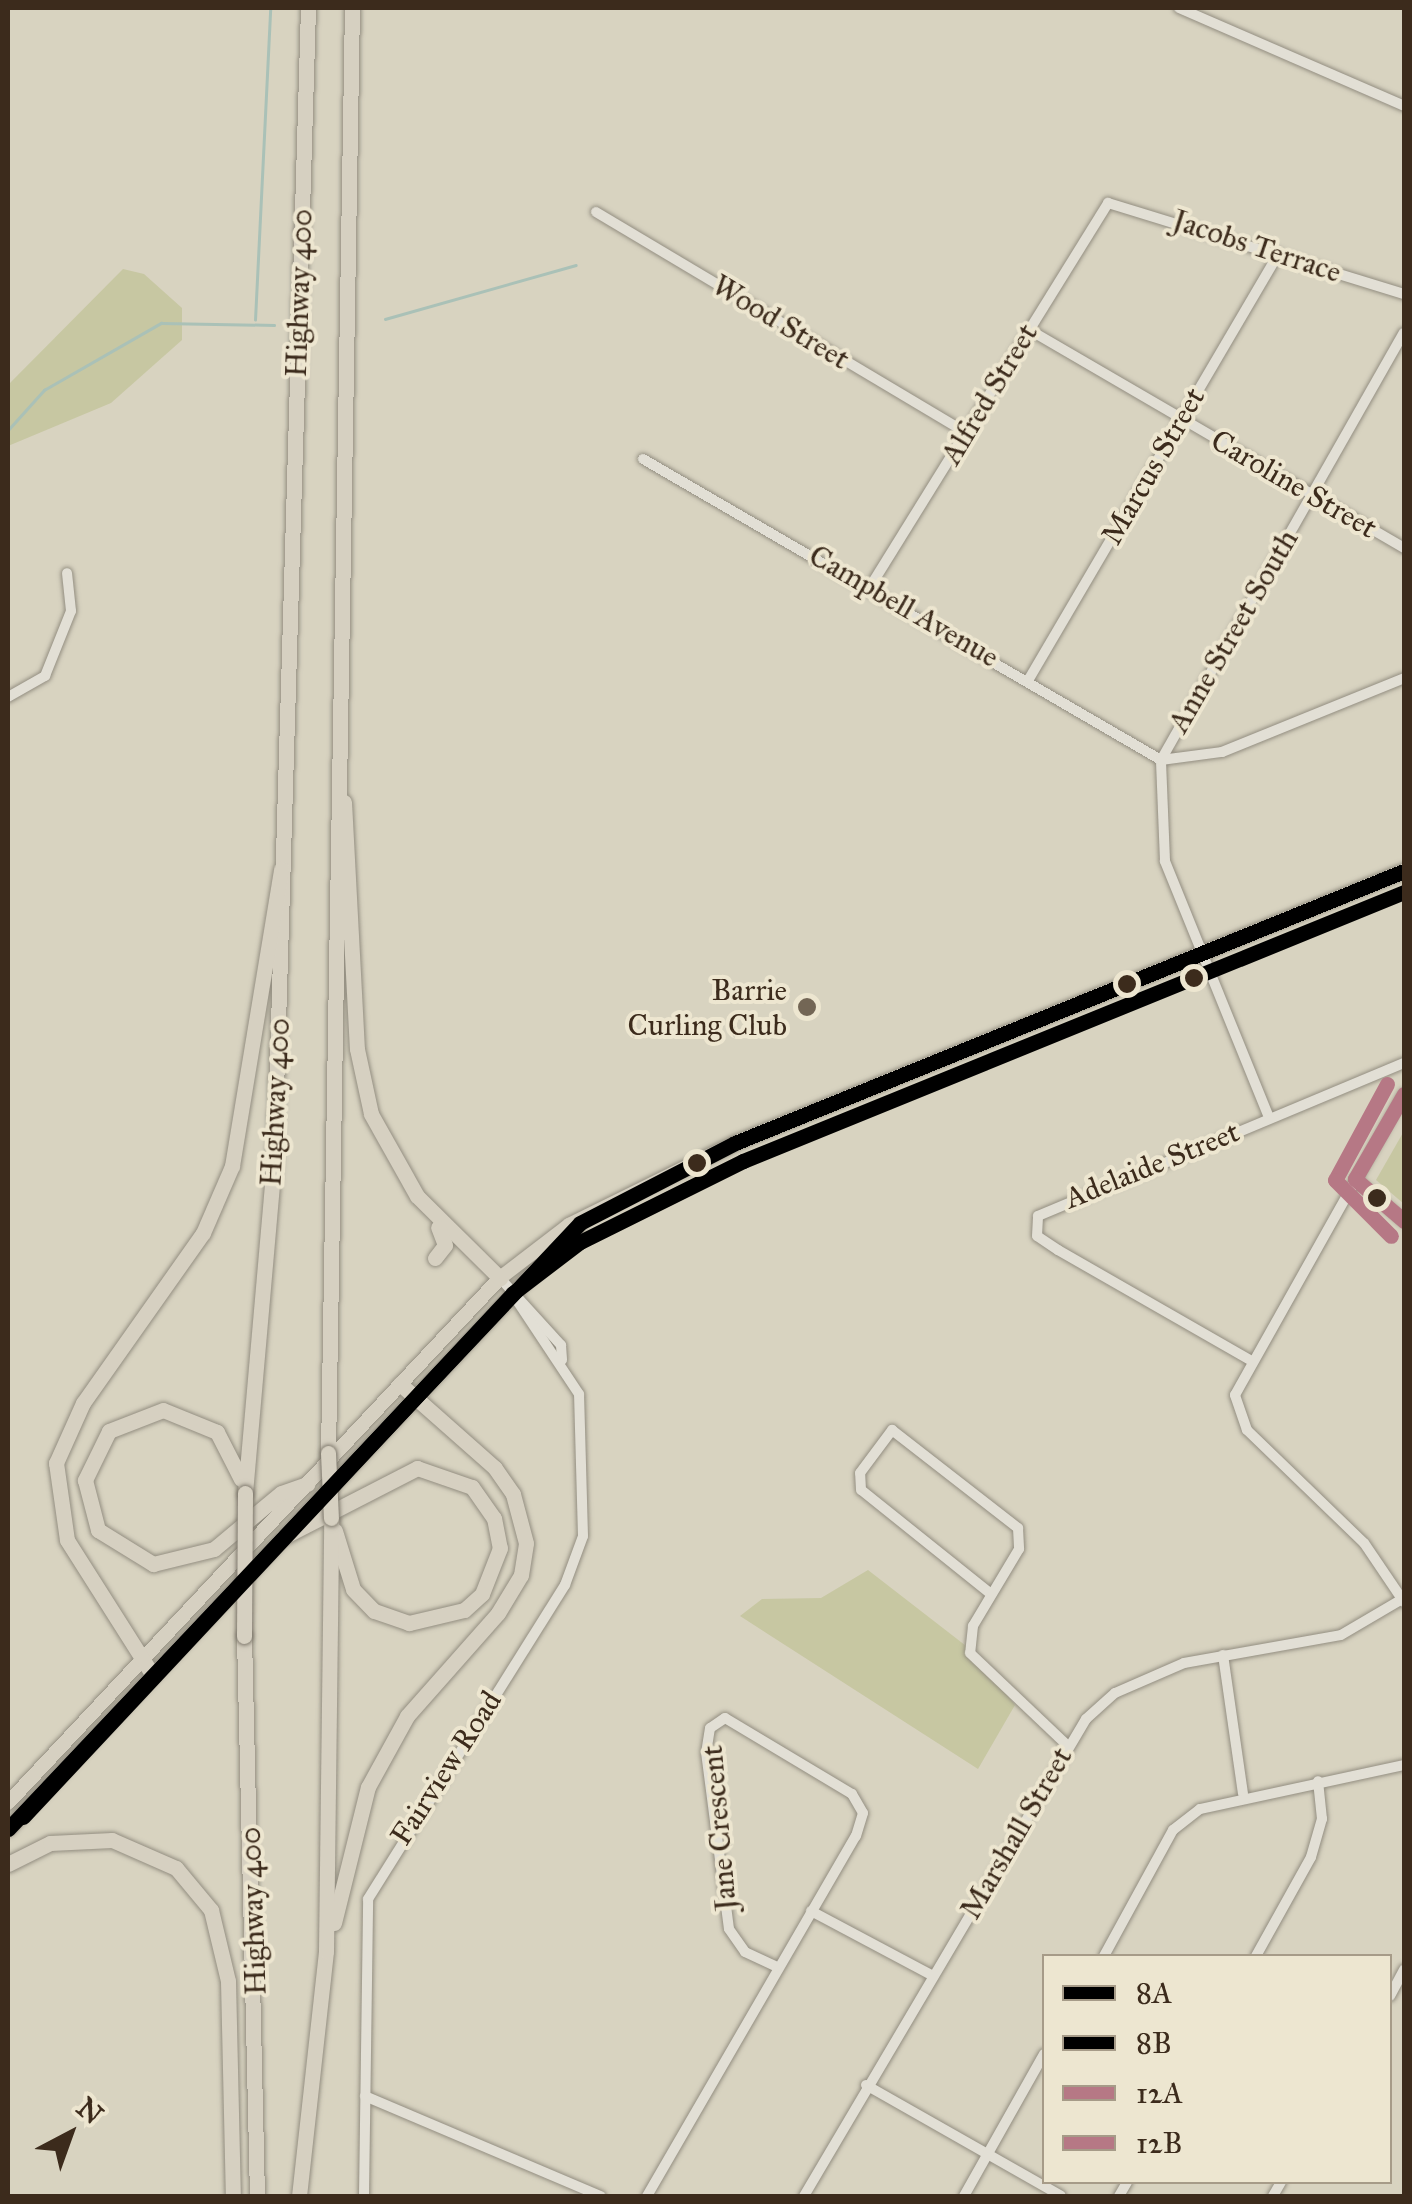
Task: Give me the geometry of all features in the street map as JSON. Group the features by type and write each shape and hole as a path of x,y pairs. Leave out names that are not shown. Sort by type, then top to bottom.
{"highway":[{"name":"Highway 400","path":"256,2196 244,1493 274,1160 308,8"},
{"name":"Highway 400","path":"299,2196 326,1952 331,1518 328,1453 352,8"},
{"path":"338,718 357,1049 371,1114 444,1238 435,1258"},
{"path":"148,1668 66,1540 56,1463 83,1403 203,1233 232,1166 270,895 284,861"},
{"path":"416,1196 500,1278"},
{"path":"326,1952 368,1788 407,1716 521,1575 526,1543 513,1494 400,1384"},
{"path":"244,1493 217,1432 163,1410 109,1431 85,1480 98,1530 153,1564 214,1549 282,1493 307,1484"},
{"path":"283,1537 401,1469 432,1469 485,1500 500,1548 495,1571 482,1594 440,1622 392,1620 353,1589 331,1518"},
{"path":"8,1864 90,1836 171,1865 194,1886 224,1943 234,2196"}],"main road":[{"path":"8,1829 307,1484 416,1366 500,1278 580,1223 735,1143 1404,870"},
{"path":"8,1803 283,1537 580,1223"}],"street":[{"path":"1179,8 1404,106"},
{"name":"Jacobs Terrace","path":"1108,203 1404,294"},
{"name":"Alfred Street","path":"870,587 1108,203"},
{"name":"Wood Street","path":"596,212 966,432"},
{"name":"Marcus Street","path":"1029,679 1278,254"},
{"name":"Caroline Street","path":"1028,329 1404,548"},
{"name":"Anne Street South","path":"1268,1115 1165,861 1161,760 1404,333"},
{"name":"Campbell Avenue","path":"643,460 1029,679 1161,760"},
{"path":"8,697 44,676 71,611 68,573"},
{"path":"1161,760 1222,752 1404,678"},
{"name":"Adelaide Street","path":"1250,1360 1058,1250 1038,1236 1038,1216 1268,1115 1404,1064"},
{"path":"1404,1094 1250,1360 1235,1395 1240,1421 1364,1543 1404,1600"},
{"path":"1355,1179 1404,1221"},
{"name":"Fairview Road","path":"364,2196 363,1943 372,1888 576,1563 586,1477 578,1394 562,1360 519,1315 512,1292 500,1278"},
{"path":"991,1594 861,1490 860,1473 892,1430 1018,1528 1020,1549 991,1594 970,1654 1066,1744"},
{"name":"Marshall Street","path":"804,2196 1066,1744 1115,1693 1223,1655 1351,1632 1404,1600"},
{"path":"1223,1655 1244,1794"},
{"name":"Jane Crescent","path":"647,2196 811,1911 863,1813 852,1794 724,1718 710,1728 706,1752 728,1929 744,1952 777,1967"},
{"path":"1105,1954 1174,1830 1244,1794 1404,1765"},
{"path":"1257,1954 1312,1858 1322,1819 1318,1781"},
{"path":"811,1911 933,1976"},
{"path":"1392,1992 1404,1970"},
{"path":"964,2196 1042,2058"},
{"path":"866,2085 1061,2196"},
{"path":"366,2096 602,2196"}],"green space":[{"path":"123,269 144,274 182,308 182,340 111,403 8,446 8,385"},
{"path":"1404,1131 1404,1204 1376,1180"},
{"path":"868,1570 970,1649 1015,1705 978,1769 740,1616 762,1599 821,1598"}],"waterway":[{"path":"255,320 270,8"},
{"path":"385,319 576,265"},
{"path":"8,430 44,390 161,323 274,325"}],"transit line":[{"name":"8A","path":"8,1829 580,1223 735,1143 1404,871"},
{"name":"8B","path":"23,1817 513,1293 580,1242 743,1161 1404,892"},
{"name":"12B","path":"1387,1084 1335,1180 1391,1236"},
{"name":"12A","path":"1404,1094 1355,1179 1404,1221"}],"place":[{"name":"Barrie Curling Club","path":"807,1007"}]}
